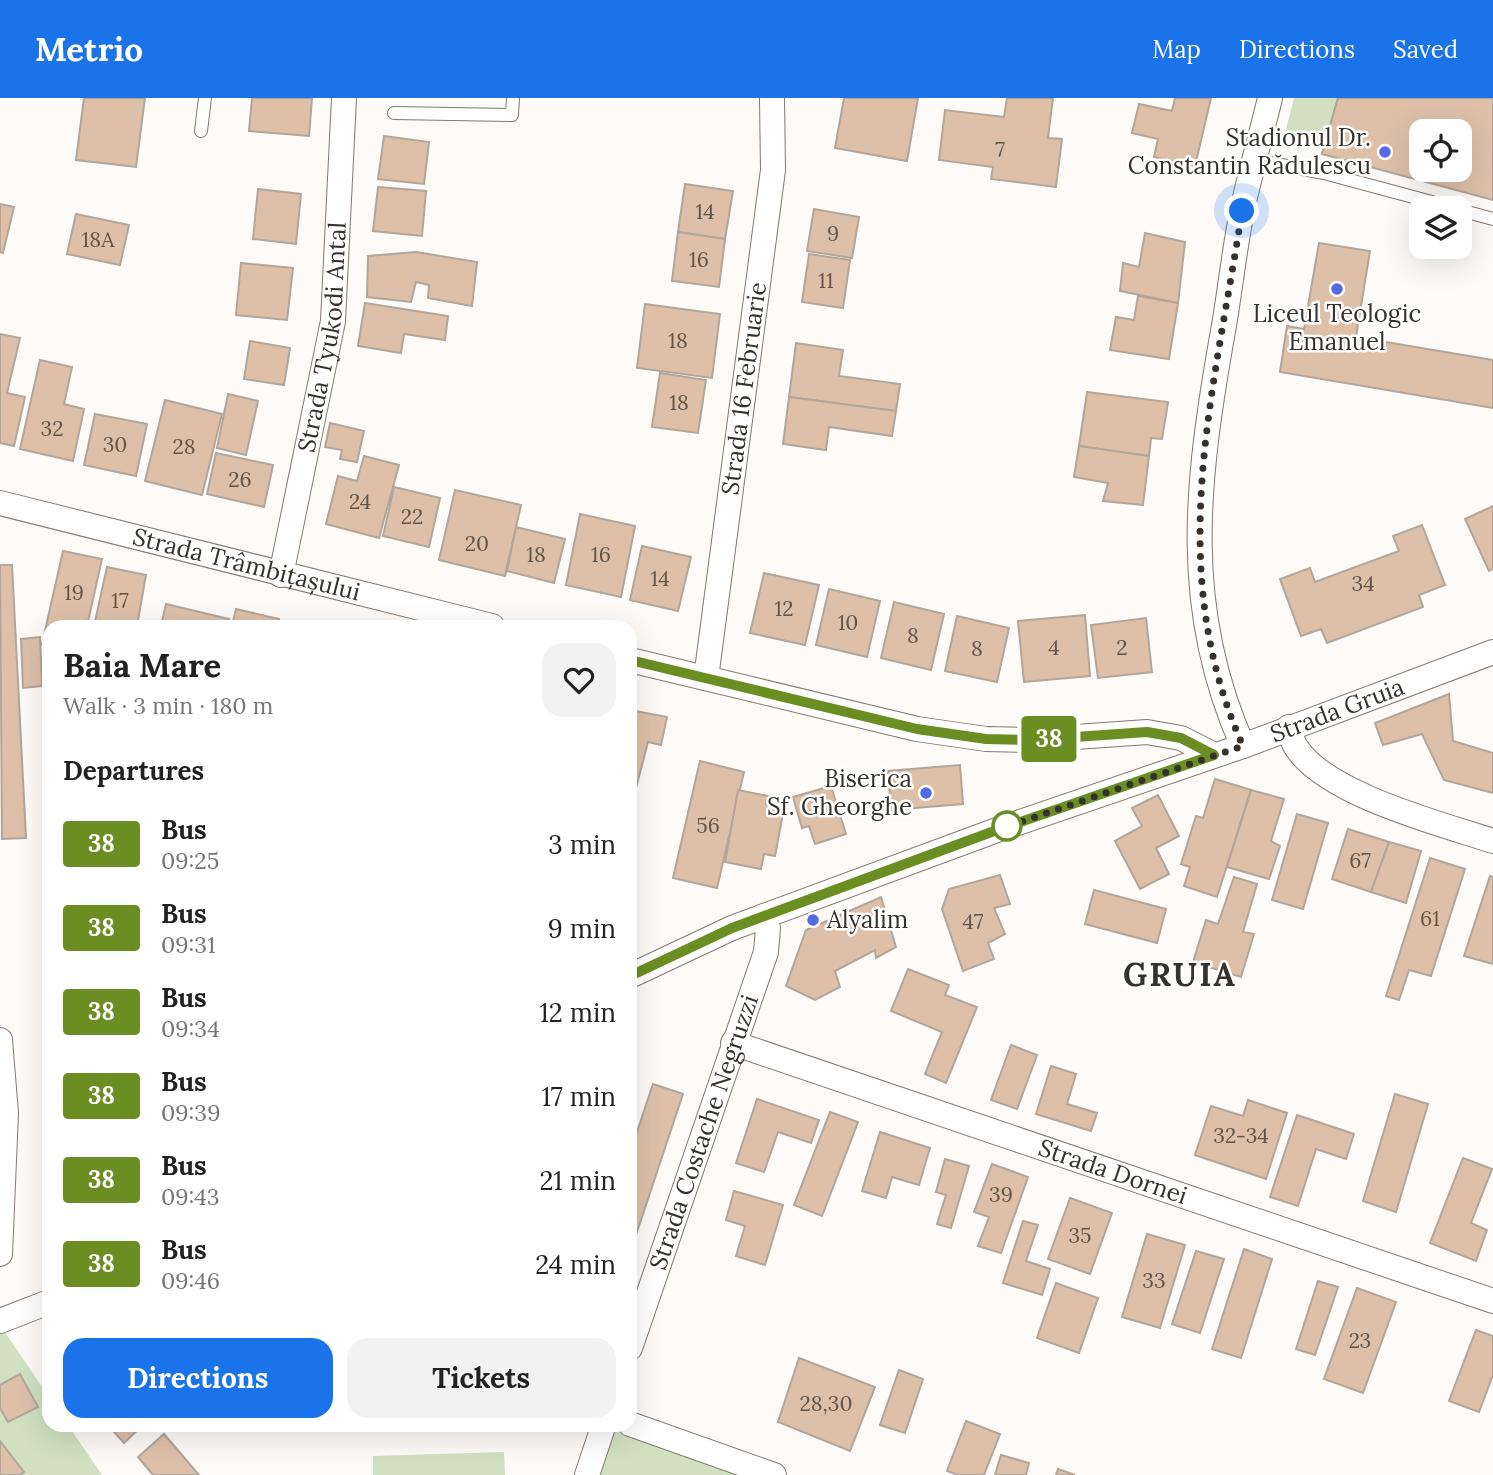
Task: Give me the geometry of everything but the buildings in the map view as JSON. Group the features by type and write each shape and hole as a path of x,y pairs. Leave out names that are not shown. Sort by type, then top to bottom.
{"street":[{"name":"Strada Tyukodi Antal","path":"281,575 333,321 344,98"},
{"name":"Strada 16 Februarie","path":"706,678 773,170 772,98"},
{"path":"1243,746 1219,686 1203,612 1198,553 1205,435 1242,211 1270,98"},
{"name":"Strada Trâmbițașului","path":"0,503 467,620"},
{"name":"Strada Gruia","path":"637,973 764,916 997,830 1243,746 1493,652"},
{"path":"637,662 917,729 1032,740 1147,732 1181,738 1214,755"},
{"path":"1289,727 1295,746 1303,755 1343,786 1493,841"},
{"name":"Strada Costache Negruzzi","path":"637,1327 766,952 768,928 764,916"},
{"path":"0,1040 6,1113 0,1254"},
{"name":"Strada Dornei","path":"733,1043 1493,1301"},
{"path":"0,1321 42,1305"},
{"path":"637,1426 774,1475"},
{"path":"587,1475 601,1432"}],"lane":[{"path":"201,131 205,98"},
{"path":"394,113 512,115 513,98"},
{"path":"1255,160 1324,173 1409,196"},
{"path":"1472,213 1493,219"}],"green space":[{"name":"Stadionul Dr. Constantin Rădulescu","path":"1294,98 1493,98 1493,192 1458,182 1472,182 1472,119 1409,119 1409,168 1285,133"},
{"path":"0,1325 42,1387 42,1432 73,1432 102,1475 0,1475"},
{"path":"637,1426 780,1475 587,1475 602,1432 637,1432"},
{"path":"504,1452 505,1475 373,1475 373,1456"}],"bus line":[{"name":"38","path":"637,662 917,729 986,739 1032,740 1147,732 1181,738 1214,755 997,830 732,928 637,973"}],"place":[{"name":"Stadionul Dr. Constantin Rădulescu","path":"1385,152"},
{"name":"Liceul Teologic Emanuel","path":"1337,289"},
{"name":"Biserica Sf. Gheorghe","path":"926,793"},
{"name":"Alyalim","path":"813,920"}],"district":[{"name":"GRUIA","path":"1180,975"}],"route":[{"path":"1007,826 997,830 1163,771 1243,746 1219,686 1203,612 1198,553 1205,435 1242,211"}]}
